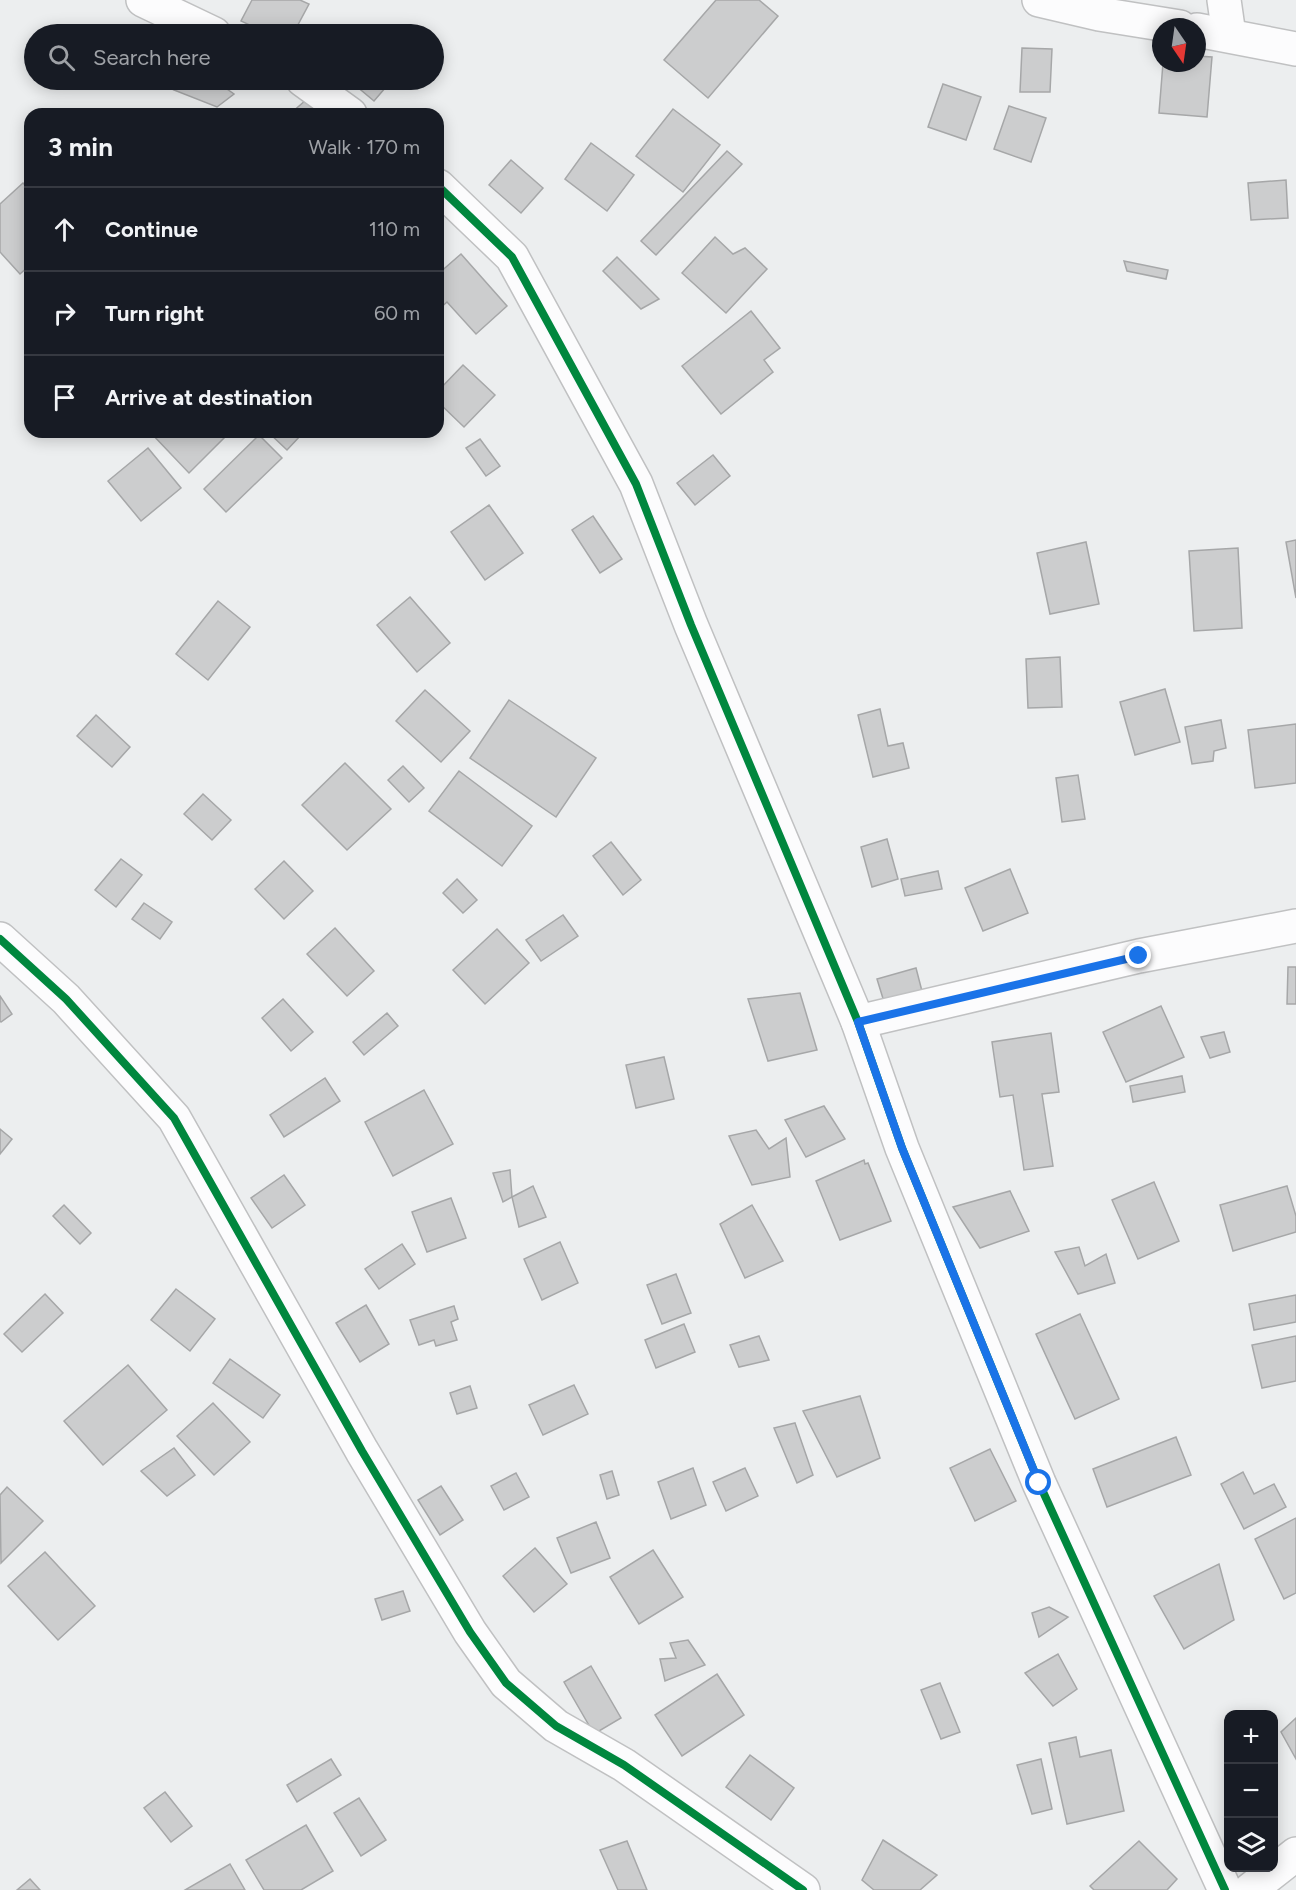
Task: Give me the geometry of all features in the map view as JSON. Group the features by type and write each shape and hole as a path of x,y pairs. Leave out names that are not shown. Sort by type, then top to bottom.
{"street":[{"path":"143,0 193,24"},
{"path":"1039,0 1099,14 1152,23"},
{"path":"1224,0 1229,35"},
{"path":"1206,31 1296,49"},
{"path":"317,90 342,108"},
{"path":"444,192 512,257 636,484 695,635 858,1022 902,1148 1039,1483 1225,1890"},
{"path":"858,1022 1139,956 1296,926"},
{"path":"0,939 66,999 174,1118 362,1451 470,1632 506,1683 556,1726 624,1765 803,1890"},
{"path":"1250,1890 1296,1854"}],"building":[{"path":"252,0 300,0 309,4 298,24 247,24 241,21"},
{"path":"716,0 759,0 778,16 708,98 664,60"},
{"path":"1022,48 1052,49 1050,92 1020,92"},
{"path":"1206,57 1212,57 1207,117 1159,113 1162,72 1206,72"},
{"path":"943,84 981,97 966,140 928,127"},
{"path":"174,90 228,90 234,94 217,107"},
{"path":"361,90 383,90 374,101"},
{"path":"307,99 315,108 297,108"},
{"path":"1009,106 1046,118 1031,162 994,149"},
{"path":"673,109 720,145 683,192 636,156"},
{"path":"591,143 634,175 607,211 565,179"},
{"path":"727,151 742,164 656,255 641,241"},
{"path":"511,160 543,188 521,213 489,185"},
{"path":"1286,180 1288,218 1251,220 1248,183"},
{"path":"24,184 24,270 20,274 0,252 0,204"},
{"path":"715,237 733,254 745,248 767,269 726,313 682,273"},
{"path":"461,254 507,306 476,334 447,302 444,305 444,269"},
{"path":"617,257 659,299 641,309 603,271"},
{"path":"1124,261 1168,270 1166,279 1127,271"},
{"path":"751,311 780,348 764,360 773,372 721,414 682,366"},
{"path":"463,365 495,395 464,427 444,408 444,385"},
{"path":"156,438 224,438 189,473"},
{"path":"256,438 262,438 282,458 226,512 204,489"},
{"path":"274,438 298,438 287,450"},
{"path":"480,439 500,466 486,476 466,448"},
{"path":"148,448 181,488 141,521 108,481"},
{"path":"713,455 730,476 695,505 677,483"},
{"path":"489,505 523,553 485,580 451,532"},
{"path":"593,516 622,559 600,573 572,530"},
{"path":"1296,540 1296,598 1286,542"},
{"path":"1086,542 1099,604 1050,614 1037,553"},
{"path":"1238,548 1242,628 1194,631 1189,551"},
{"path":"410,597 450,643 417,672 377,625"},
{"path":"218,601 250,627 208,680 176,654"},
{"path":"1060,657 1062,707 1028,708 1026,659"},
{"path":"1165,689 1180,742 1135,755 1120,702"},
{"path":"425,690 470,731 441,762 396,721"},
{"path":"509,700 596,758 556,817 470,758"},
{"path":"880,709 888,746 903,743 909,768 873,777 858,715"},
{"path":"96,715 130,747 112,767 77,736"},
{"path":"1221,720 1226,748 1214,751 1213,761 1192,764 1185,727"},
{"path":"1296,724 1296,783 1255,788 1248,730"},
{"path":"345,763 391,809 347,850 302,805"},
{"path":"403,766 424,788 409,802 388,780"},
{"path":"459,771 532,826 502,866 429,811"},
{"path":"1078,775 1085,819 1062,822 1056,778"},
{"path":"203,794 231,820 212,840 184,814"},
{"path":"887,839 898,879 872,887 861,847"},
{"path":"611,842 641,880 623,895 593,856"},
{"path":"121,859 142,875 116,907 95,890"},
{"path":"284,861 313,891 284,919 255,889"},
{"path":"1010,869 1028,913 983,931 965,888"},
{"path":"938,871 942,889 905,896 901,879"},
{"path":"457,879 477,900 463,913 443,893"},
{"path":"144,903 172,922 160,939 132,919"},
{"path":"563,915 578,936 541,961 526,940"},
{"path":"335,928 374,971 347,996 307,954"},
{"path":"497,929 529,963 485,1004 453,970"},
{"path":"1288,967 1296,967 1296,1004 1287,1004"},
{"path":"916,968 923,995 885,1005 877,979"},
{"path":"800,993 817,1050 768,1061 748,999"},
{"path":"0,996 12,1014 1,1022 0,1021"},
{"path":"283,999 313,1032 291,1051 262,1018"},
{"path":"1161,1006 1184,1057 1126,1082 1103,1032"},
{"path":"387,1013 398,1026 364,1055 353,1042"},
{"path":"1224,1032 1230,1052 1210,1058 1201,1037"},
{"path":"1051,1033 1059,1092 1042,1094 1053,1166 1024,1170 1013,1095 1000,1097 992,1042"},
{"path":"664,1057 674,1099 636,1108 626,1065"},
{"path":"1182,1076 1185,1092 1133,1102 1130,1086"},
{"path":"325,1078 340,1101 284,1137 270,1115"},
{"path":"424,1090 453,1144 393,1176 365,1122"},
{"path":"824,1106 845,1139 806,1157 785,1120"},
{"path":"0,1129 12,1139 0,1154"},
{"path":"756,1130 769,1149 786,1138 790,1177 752,1185 729,1136"},
{"path":"864,1160 865,1164 868,1163 891,1221 840,1240 816,1181"},
{"path":"510,1170 512,1197 503,1202 493,1173"},
{"path":"284,1175 305,1205 272,1228 251,1198"},
{"path":"1154,1182 1179,1241 1138,1259 1112,1200"},
{"path":"533,1186 546,1217 519,1227 512,1197"},
{"path":"1287,1186 1296,1216 1296,1232 1233,1251 1220,1205"},
{"path":"1010,1191 1029,1231 980,1248 953,1207"},
{"path":"451,1198 466,1238 427,1252 412,1212"},
{"path":"64,1205 91,1233 80,1244 53,1216"},
{"path":"752,1205 783,1261 745,1278 720,1224"},
{"path":"560,1242 578,1283 542,1300 524,1259"},
{"path":"402,1244 415,1264 379,1289 365,1269"},
{"path":"1079,1247 1085,1266 1106,1254 1115,1283 1078,1294 1055,1252"},
{"path":"676,1274 691,1313 662,1324 647,1285"},
{"path":"176,1289 215,1319 190,1351 151,1320"},
{"path":"45,1294 63,1313 22,1352 4,1334"},
{"path":"1296,1295 1296,1322 1254,1330 1249,1304"},
{"path":"366,1305 389,1344 360,1362 336,1323"},
{"path":"454,1306 458,1319 451,1322 457,1340 436,1346 434,1340 419,1345 410,1320"},
{"path":"1080,1314 1119,1399 1075,1419 1036,1334"},
{"path":"684,1324 695,1352 656,1368 645,1340"},
{"path":"759,1336 769,1360 739,1367 730,1345"},
{"path":"1296,1336 1296,1381 1262,1388 1252,1345"},
{"path":"230,1359 280,1395 263,1418 213,1383"},
{"path":"128,1365 167,1410 103,1465 64,1421"},
{"path":"574,1385 588,1414 543,1435 529,1405"},
{"path":"470,1386 477,1408 457,1414 450,1393"},
{"path":"860,1396 880,1458 837,1477 803,1411"},
{"path":"213,1403 250,1442 214,1475 177,1436"},
{"path":"795,1423 813,1475 797,1483 774,1428"},
{"path":"1176,1437 1191,1475 1107,1507 1093,1469"},
{"path":"174,1448 195,1475 167,1496 141,1471"},
{"path":"990,1449 1016,1501 975,1521 950,1468"},
{"path":"693,1468 706,1505 671,1519 658,1482"},
{"path":"745,1468 758,1496 726,1511 713,1482"},
{"path":"612,1471 619,1495 607,1499 600,1475"},
{"path":"1243,1472 1254,1494 1274,1484 1286,1507 1244,1529 1221,1484"},
{"path":"516,1473 529,1497 504,1510 491,1486"},
{"path":"441,1486 463,1520 440,1535 418,1500"},
{"path":"7,1487 43,1521 1,1563 0,1495"},
{"path":"1296,1518 1296,1593 1284,1599 1255,1539"},
{"path":"596,1522 610,1558 571,1573 557,1538"},
{"path":"535,1548 567,1584 534,1612 503,1576"},
{"path":"653,1550 683,1597 639,1624 610,1577"},
{"path":"45,1552 95,1606 58,1640 8,1586"},
{"path":"1219,1564 1234,1620 1184,1649 1154,1596"},
{"path":"403,1591 410,1611 382,1620 375,1599"},
{"path":"1049,1607 1068,1617 1039,1637 1032,1613"},
{"path":"688,1640 705,1665 665,1681 660,1659 676,1658 670,1643"},
{"path":"1058,1654 1077,1689 1053,1706 1025,1673"},
{"path":"591,1666 621,1718 594,1734 564,1682"},
{"path":"717,1674 744,1715 682,1756 655,1715"},
{"path":"940,1683 960,1732 941,1739 921,1690"},
{"path":"1296,1718 1296,1759 1281,1732"},
{"path":"1076,1737 1080,1757 1111,1750 1124,1811 1067,1824 1049,1743"},
{"path":"750,1755 794,1788 771,1820 726,1787"},
{"path":"331,1759 341,1775 297,1802 287,1785"},
{"path":"1041,1759 1052,1809 1032,1814 1017,1765"},
{"path":"165,1792 192,1826 171,1842 144,1808"},
{"path":"359,1798 386,1840 361,1856 334,1813"},
{"path":"306,1825 333,1871 301,1890 264,1890 246,1860"},
{"path":"883,1840 937,1875 920,1890 874,1890 862,1880"},
{"path":"627,1841 647,1890 618,1890 600,1850"},
{"path":"1139,1841 1177,1879 1167,1890 1094,1890 1090,1886"},
{"path":"230,1864 245,1890 185,1890"},
{"path":"30,1879 40,1890 17,1890"}],"cycle path":[{"path":"444,192 512,257 636,484 691,625 858,1022 902,1148 1039,1483 1225,1890"},
{"path":"0,939 66,999 174,1118 362,1451 470,1632 506,1683 556,1726 624,1765 803,1890"}],"route":[{"path":"1039,1483 902,1148 858,1022 1139,956"}]}
